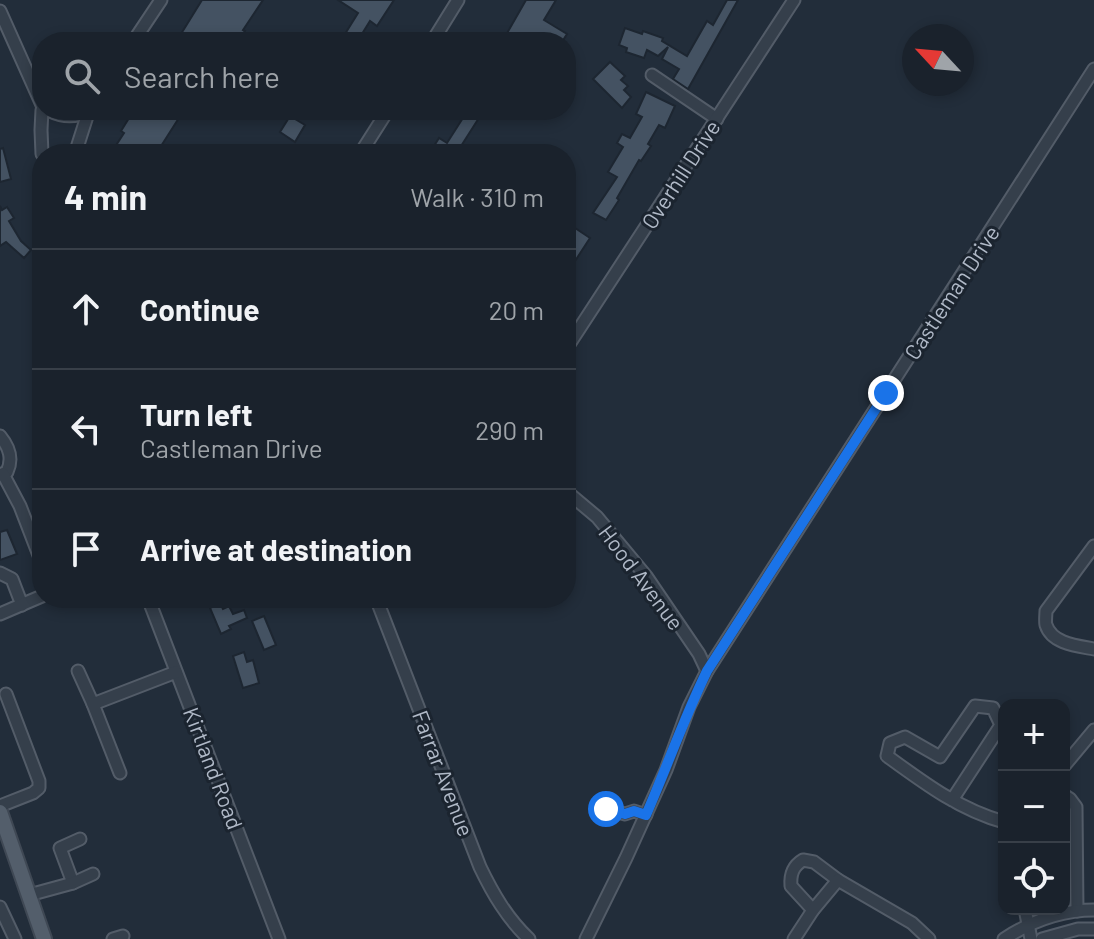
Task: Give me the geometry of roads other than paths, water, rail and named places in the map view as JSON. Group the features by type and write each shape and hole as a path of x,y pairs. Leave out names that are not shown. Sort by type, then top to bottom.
{"main road":[{"path":"0,809 40,938"}],"street":[{"path":"140,32 161,0"},
{"path":"438,32 458,0"},
{"name":"Overhill Drive","path":"576,334 794,0"},
{"path":"0,11 32,82"},
{"name":"Castleman Drive","path":"586,939 646,815 689,707 707,671 1094,69"},
{"path":"652,75 717,119"},
{"path":"42,120 42,144"},
{"path":"78,144 85,120"},
{"path":"366,144 382,120"},
{"path":"0,436 8,446 11,464 2,474 20,506 32,537"},
{"name":"Hood Avenue","path":"576,499 597,517 646,576 699,654 707,671"},
{"path":"1094,546 1046,611 1045,624 1052,635 1069,644 1094,649"},
{"path":"0,573 12,579 22,605"},
{"path":"0,614 32,600"},
{"name":"Kirtland Road","path":"152,608 279,939"},
{"name":"Farrar Avenue","path":"380,608 480,867 496,900 529,939"},
{"path":"78,671 120,773"},
{"path":"93,704 176,672"},
{"path":"0,809 39,788 6,694"},
{"path":"952,800 1001,725 993,708 975,706 940,757 905,737 890,743 887,756 952,800 998,820"},
{"path":"1070,759 1094,730"},
{"path":"1070,801 1076,807 1077,911"},
{"path":"606,809 646,815"},
{"path":"73,883 60,848 80,839"},
{"path":"813,910 791,886 790,875 803,860 814,862 838,880 912,923 929,939"},
{"path":"29,895 93,874"},
{"path":"794,939 838,880"},
{"path":"0,907 15,939"},
{"path":"1004,939 1057,915 1094,910"},
{"path":"1026,915 1031,939"},
{"path":"1042,939 1078,929 1094,929"}]}
